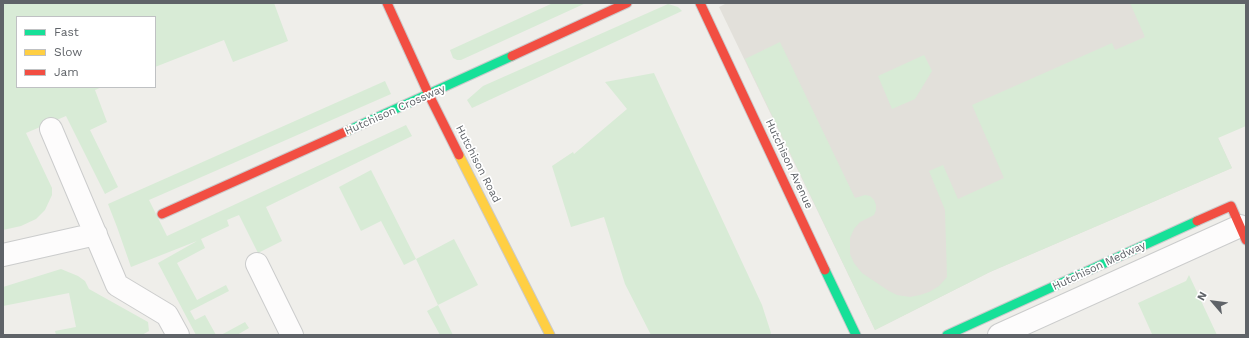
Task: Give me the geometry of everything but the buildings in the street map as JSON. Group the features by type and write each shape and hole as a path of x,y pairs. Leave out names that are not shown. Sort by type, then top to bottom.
{"street":[{"name":"Hutchison Road","path":"387,3 430,95 550,335"},
{"name":"Hutchison Crossway","path":"162,214 430,95 627,3"},
{"name":"Hutchison Avenue","path":"700,3 856,335"},
{"path":"51,129 118,285 167,315 178,335"},
{"name":"Hutchison Medway","path":"947,335 1231,206 1243,233 999,335"},
{"path":"3,255 96,234"},
{"path":"257,264 292,335"}],"shaded area":[{"path":"727,3 1156,3 1232,168 990,272 875,330 719,7"}],"green space":[{"path":"3,3 274,3 288,41 233,62 224,40 156,67 156,16 16,16 16,88 100,88 95,90 107,122 90,130 118,187 105,194 66,116 26,133 52,188 52,195 45,210 36,219 21,226 3,230"},
{"path":"553,3 586,3 461,60 453,58 450,50"},
{"path":"1130,3 1246,3 1246,126 1218,138 1232,168 990,272 875,330 745,59 780,42 855,198 865,195 870,196 876,205 874,215 860,222 854,229 850,238 850,254 854,263 862,273 889,291 897,295 910,297 929,292 939,286 947,277 945,210 929,171 943,165 958,199 1004,178 972,105 1112,43 1115,50 1145,37"},
{"path":"668,4 678,7 682,11 472,108 467,100 483,86"},
{"path":"924,55 932,71 915,99 892,109 878,76"},
{"path":"654,73 762,305 771,333 770,335 651,335 625,284 604,217 571,227 552,166 573,152 574,154 627,109 605,82"},
{"path":"385,81 391,94 149,200 167,236 406,125 412,136 266,207 282,241 258,253 239,215 227,220 229,226 201,239 205,248 177,263 197,300 226,285 229,291 190,311 195,320 205,315 216,335 196,335 158,263 197,241 131,267 108,204"},
{"path":"371,170 416,259 404,265 381,221 361,231 339,187"},
{"path":"454,239 478,285 438,305 416,259"},
{"path":"61,269 78,276 85,281 89,289 148,322 149,331 142,335 56,335 55,331 76,327 69,293 3,306 3,287"},
{"path":"1189,275 1217,335 1150,335 1152,334 1138,303 1186,281"},
{"path":"438,305 453,335 440,335 427,311"},
{"path":"245,322 249,328 237,335 221,335"}],"traffic: fast":[{"path":"347,131 512,56"},
{"path":"947,335 1197,221"},
{"path":"825,270 856,335"}],"traffic: slow":[{"path":"459,155 550,335"}],"traffic: jam":[{"path":"387,3 429,95 459,155"},
{"path":"512,56 627,3"},
{"path":"700,3 825,270"},
{"path":"162,214 347,131"},
{"path":"1197,221 1231,206 1246,240"}]}
